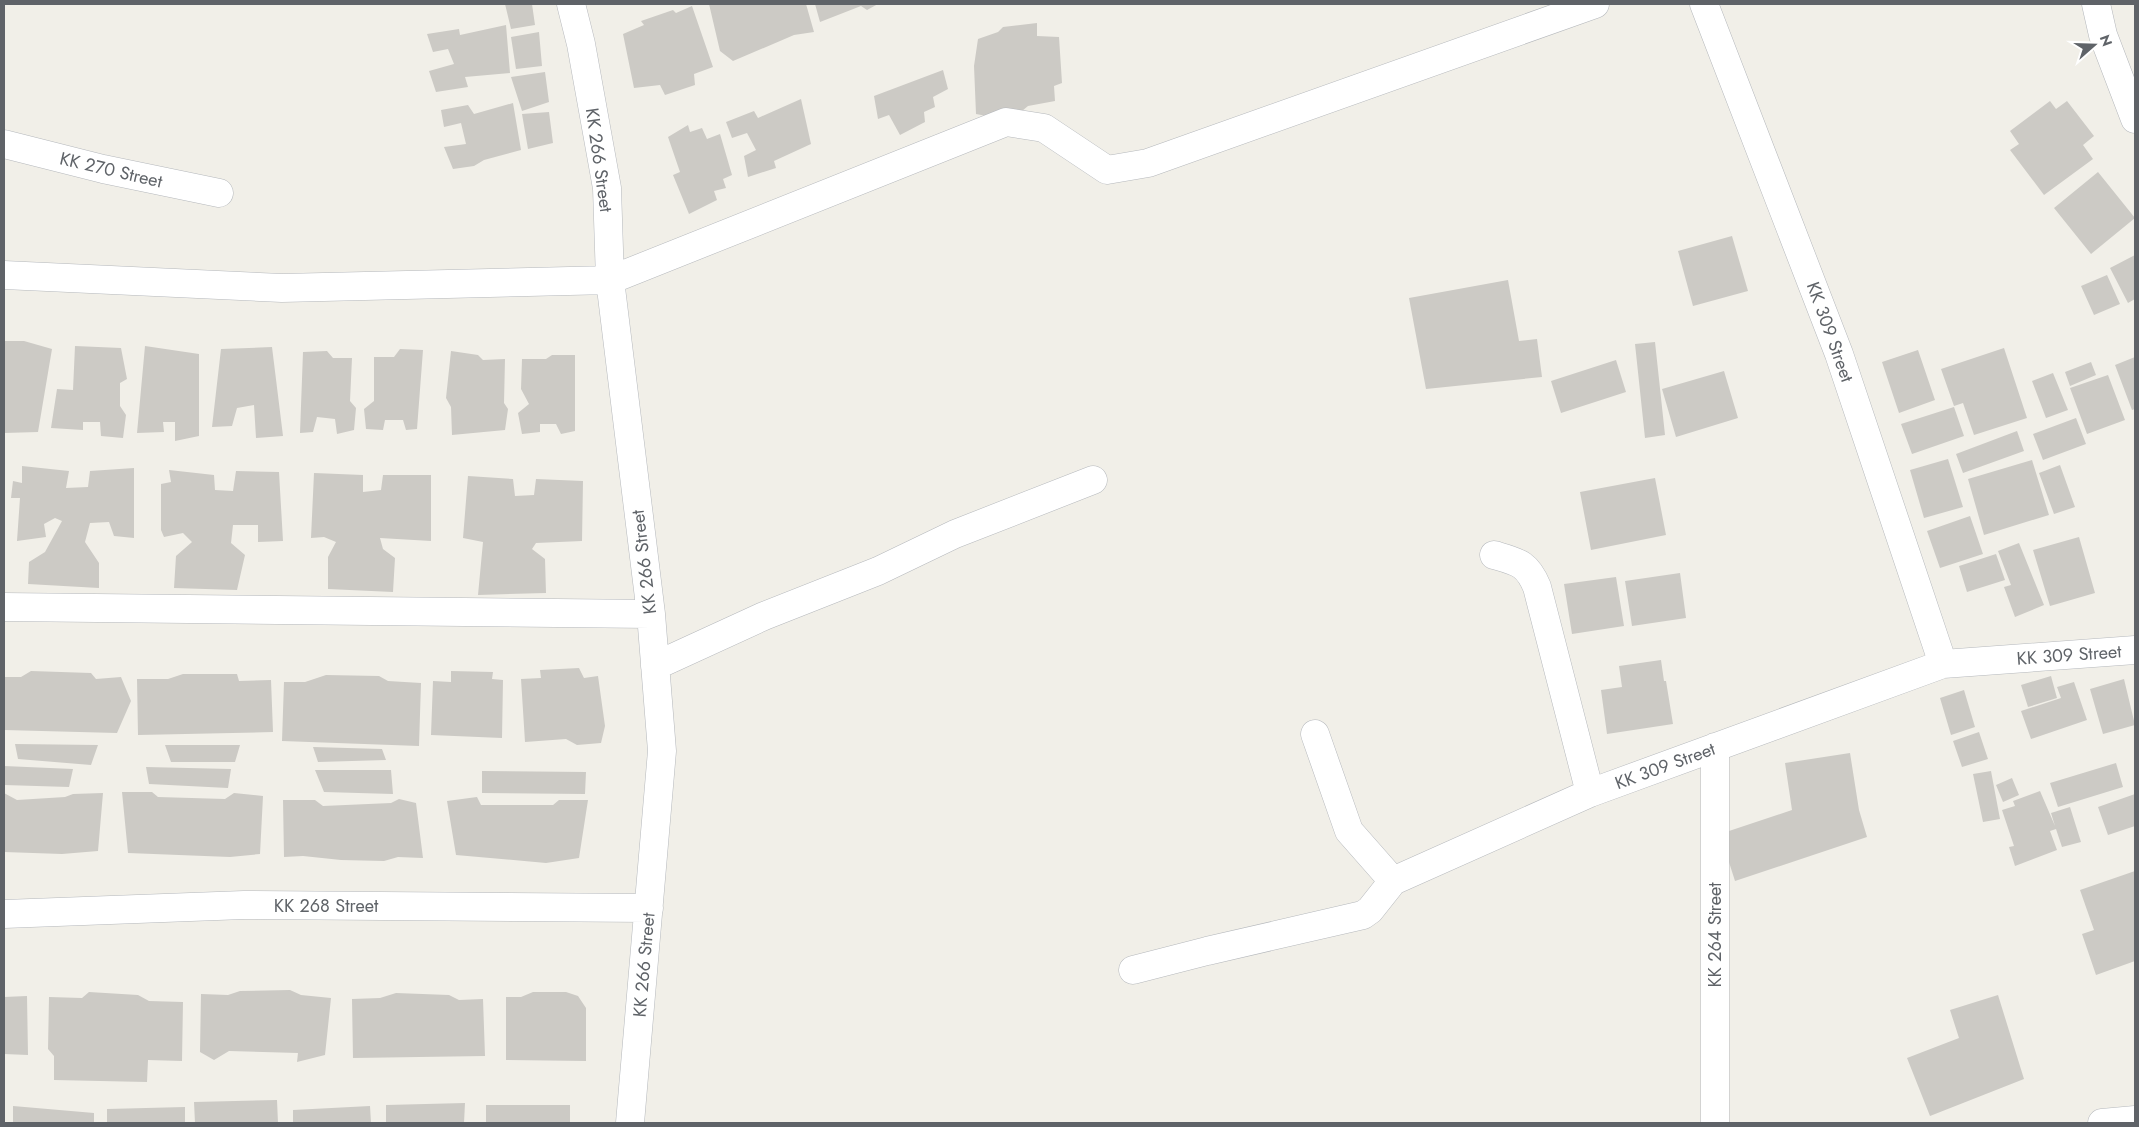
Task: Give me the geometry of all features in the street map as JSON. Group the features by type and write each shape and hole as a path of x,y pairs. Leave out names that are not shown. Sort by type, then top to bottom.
{"street":[{"name":"KK 266 Street","path":"571,4 581,44 607,188 610,280 651,614 662,751 630,1123"},
{"path":"4,276 282,288 610,280 1006,122 1044,128 1107,170 1148,163 1595,4"},
{"name":"KK 309 Street","path":"1704,4 1839,354 1943,664"},
{"path":"2096,4 2103,35 2135,119"},
{"name":"KK 270 Street","path":"4,144 103,169 219,193"},
{"path":"655,666 764,616 878,571 955,534 1093,480"},
{"path":"1494,555 1514,561 1530,571 1537,587 1590,793"},
{"path":"4,607 651,614"},
{"name":"KK 309 Street","path":"1393,881 1590,793 1943,664 2135,650"},
{"path":"1133,970 1363,915 1370,910 1393,881 1349,831 1315,734"},
{"name":"KK 264 Street","path":"1715,748 1715,1123"},
{"name":"KK 268 Street","path":"4,914 244,905 648,908"},
{"path":"2102,1123 2135,1120"}],"building":[{"path":"505,4 532,4 535,25 511,29"},
{"path":"709,4 806,4 814,32 794,35 733,61 720,51"},
{"path":"815,4 878,4 867,10 861,6 820,22"},
{"path":"692,6 713,67 694,74 695,85 665,95 660,85 634,88 623,34 644,25 641,21 673,10 676,13"},
{"path":"1037,23 1037,36 1059,37 1062,83 1054,86 1055,101 1028,106 1022,111 992,117 976,114 974,66 978,39 998,32 1003,27"},
{"path":"506,25 510,73 465,77 468,87 436,92 429,71 454,64 448,49 433,52 427,34 459,29 460,35"},
{"path":"539,32 542,66 516,69 511,37"},
{"path":"943,70 948,89 933,97 935,107 924,112 925,122 900,135 889,115 878,119 874,96"},
{"path":"545,72 549,102 522,111 511,77"},
{"path":"801,99 811,144 774,161 776,168 748,177 744,156 756,150 747,133 732,138 726,122 754,111 758,118"},
{"path":"2050,101 2056,109 2067,101 2094,136 2083,145 2093,159 2044,195 2010,150 2019,144 2010,131"},
{"path":"513,103 521,150 484,160 474,166 453,169 444,147 466,144 461,123 444,127 441,110 468,105 474,114"},
{"path":"549,112 553,143 528,149 522,114"},
{"path":"688,125 690,132 702,128 707,139 720,134 732,175 723,179 726,188 714,191 717,200 689,214 673,175 680,172 668,137"},
{"path":"2098,172 2135,218 2091,254 2054,208"},
{"path":"1732,236 1748,291 1693,306 1678,251"},
{"path":"2135,255 2135,299 2128,303 2110,268"},
{"path":"2107,275 2120,304 2094,315 2081,286"},
{"path":"1508,280 1519,341 1537,339 1542,377 1426,389 1409,298"},
{"path":"4,341 24,341 52,349 38,432 4,433"},
{"path":"1655,342 1665,435 1645,438 1635,344"},
{"path":"75,346 121,348 127,379 120,383 120,406 126,415 123,438 101,436 100,422 83,422 83,430 51,428 57,389 73,390"},
{"path":"145,346 199,354 199,436 175,441 175,422 163,422 164,432 137,433"},
{"path":"272,347 283,436 256,438 254,405 237,408 232,426 212,427 221,349"},
{"path":"2004,348 2027,418 1974,435 1963,403 1954,406 1941,369"},
{"path":"400,349 423,350 417,429 406,430 403,420 385,420 383,430 366,429 364,409 374,401 374,357 394,357"},
{"path":"1918,350 1935,400 1899,413 1882,362"},
{"path":"327,351 333,358 352,358 350,401 356,408 354,430 337,434 335,419 317,417 313,432 300,433 303,352"},
{"path":"451,351 478,355 483,360 505,359 504,403 508,409 505,430 452,435 451,407 446,398"},
{"path":"552,355 575,355 575,431 561,434 556,424 540,424 540,432 522,434 518,413 529,404 521,389 522,359 546,359"},
{"path":"2135,357 2135,409 2132,410 2115,365"},
{"path":"1616,360 1626,392 1561,413 1551,381"},
{"path":"2091,362 2096,375 2070,386 2065,372"},
{"path":"1724,371 1738,418 1676,437 1662,389"},
{"path":"2053,373 2068,410 2046,418 2032,381"},
{"path":"2108,375 2125,420 2087,434 2070,388"},
{"path":"1954,407 1964,436 1912,454 1901,424"},
{"path":"2076,418 2086,444 2043,460 2033,434"},
{"path":"2017,431 2024,451 1963,473 1956,454"},
{"path":"1948,459 1963,507 1924,518 1910,470"},
{"path":"2032,460 2049,515 1984,535 1968,479"},
{"path":"2060,465 2075,507 2054,514 2039,473"},
{"path":"22,466 69,471 66,488 88,487 90,471 134,468 134,538 114,536 109,522 90,523 85,542 99,563 99,588 28,584 29,562 45,552 62,521 55,518 44,524 46,537 17,541 20,498 11,498 13,481 22,483"},
{"path":"169,470 214,475 215,490 233,491 236,471 279,472 283,541 258,542 258,525 233,525 231,543 245,555 237,590 174,588 176,556 192,542 183,533 164,537 161,530 161,484 171,482"},
{"path":"314,473 363,475 363,492 381,490 383,475 431,475 431,541 380,538 383,549 395,558 393,592 328,589 328,557 336,542 324,537 311,538"},
{"path":"468,476 513,479 515,496 534,495 536,479 583,481 582,541 536,543 532,549 545,559 546,593 478,595 483,542 463,538"},
{"path":"1655,478 1666,535 1591,550 1580,492"},
{"path":"1970,516 1983,554 1940,568 1927,531"},
{"path":"2079,537 2095,593 2050,606 2033,550"},
{"path":"2019,543 2044,605 2015,617 2004,587 2011,585 1998,551"},
{"path":"1996,554 2005,580 1967,592 1959,566"},
{"path":"1680,573 1686,618 1632,626 1625,581"},
{"path":"1616,577 1624,626 1572,634 1564,584"},
{"path":"1661,660 1673,724 1607,734 1601,690 1622,687 1619,666"},
{"path":"579,668 584,678 598,676 605,726 601,743 577,745 566,739 525,742 521,679 541,678 540,670"},
{"path":"31,671 91,673 96,679 121,677 131,701 117,733 4,730 4,677 21,677"},
{"path":"451,671 493,672 492,679 503,680 502,738 431,735 433,681 451,682"},
{"path":"183,674 237,674 239,681 271,680 273,732 138,735 137,679 168,679"},
{"path":"326,675 379,676 388,681 421,683 419,746 282,741 284,682 305,682"},
{"path":"2051,676 2057,698 2028,707 2021,685"},
{"path":"2124,679 2135,725 2103,734 2090,689"},
{"path":"2074,682 2087,720 2031,739 2021,711 2061,698 2057,687"},
{"path":"1964,690 1975,727 1951,735 1940,698"},
{"path":"1979,732 1988,759 1962,767 1953,741"},
{"path":"15,744 98,745 91,765 18,759"},
{"path":"165,745 240,745 235,762 171,762"},
{"path":"313,747 382,749 386,760 318,762"},
{"path":"1850,753 1859,810 1867,837 1735,881 1720,834 1792,810 1785,763"},
{"path":"2116,763 2123,787 2058,807 2050,783"},
{"path":"4,766 73,769 69,787 4,785"},
{"path":"146,767 231,769 228,788 149,784"},
{"path":"315,770 391,770 393,794 324,792"},
{"path":"482,771 586,772 585,794 482,793"},
{"path":"1991,771 2000,819 1983,822 1973,774"},
{"path":"2012,778 2019,795 2003,802 1996,785"},
{"path":"2040,791 2055,826 2051,813 2070,807 2081,842 2062,847 2056,829 2050,831 2057,850 2015,866 2009,847 2014,846 2002,810 2015,806 2013,801"},
{"path":"122,792 152,792 158,797 225,799 234,793 263,796 260,854 230,857 128,853"},
{"path":"4,793 17,800 103,793 98,851 62,854 4,852"},
{"path":"2135,794 2135,826 2108,835 2098,807"},
{"path":"477,797 481,805 553,805 559,800 588,800 579,858 546,863 456,855 447,801"},
{"path":"399,799 416,803 423,858 398,857 384,861 341,860 303,856 284,857 283,800 315,800 323,806 391,803"},
{"path":"2135,871 2135,961 2096,975 2082,934 2094,930 2080,890"},
{"path":"290,990 301,995 331,998 325,1055 297,1062 298,1053 229,1051 214,1060 200,1052 201,994 228,995 240,991"},
{"path":"89,992 138,995 149,1001 183,1002 182,1061 148,1060 147,1082 54,1080 54,1056 48,1049 49,997 82,998"},
{"path":"533,992 566,992 578,996 586,1008 586,1061 506,1060 506,997 521,997"},
{"path":"396,993 449,995 459,1000 483,999 485,1056 353,1058 352,999 380,998"},
{"path":"1998,995 2024,1079 1930,1116 1907,1058 1959,1038 1950,1010"},
{"path":"27,996 28,1055 4,1054 4,997"},
{"path":"277,1100 278,1123 195,1123 194,1102"},
{"path":"465,1103 464,1123 386,1123 386,1105"},
{"path":"486,1105 570,1105 570,1123 486,1123"},
{"path":"13,1106 94,1113 94,1123 13,1123"},
{"path":"370,1106 371,1123 293,1123 293,1110"},
{"path":"185,1107 185,1123 107,1123 107,1109"}]}
